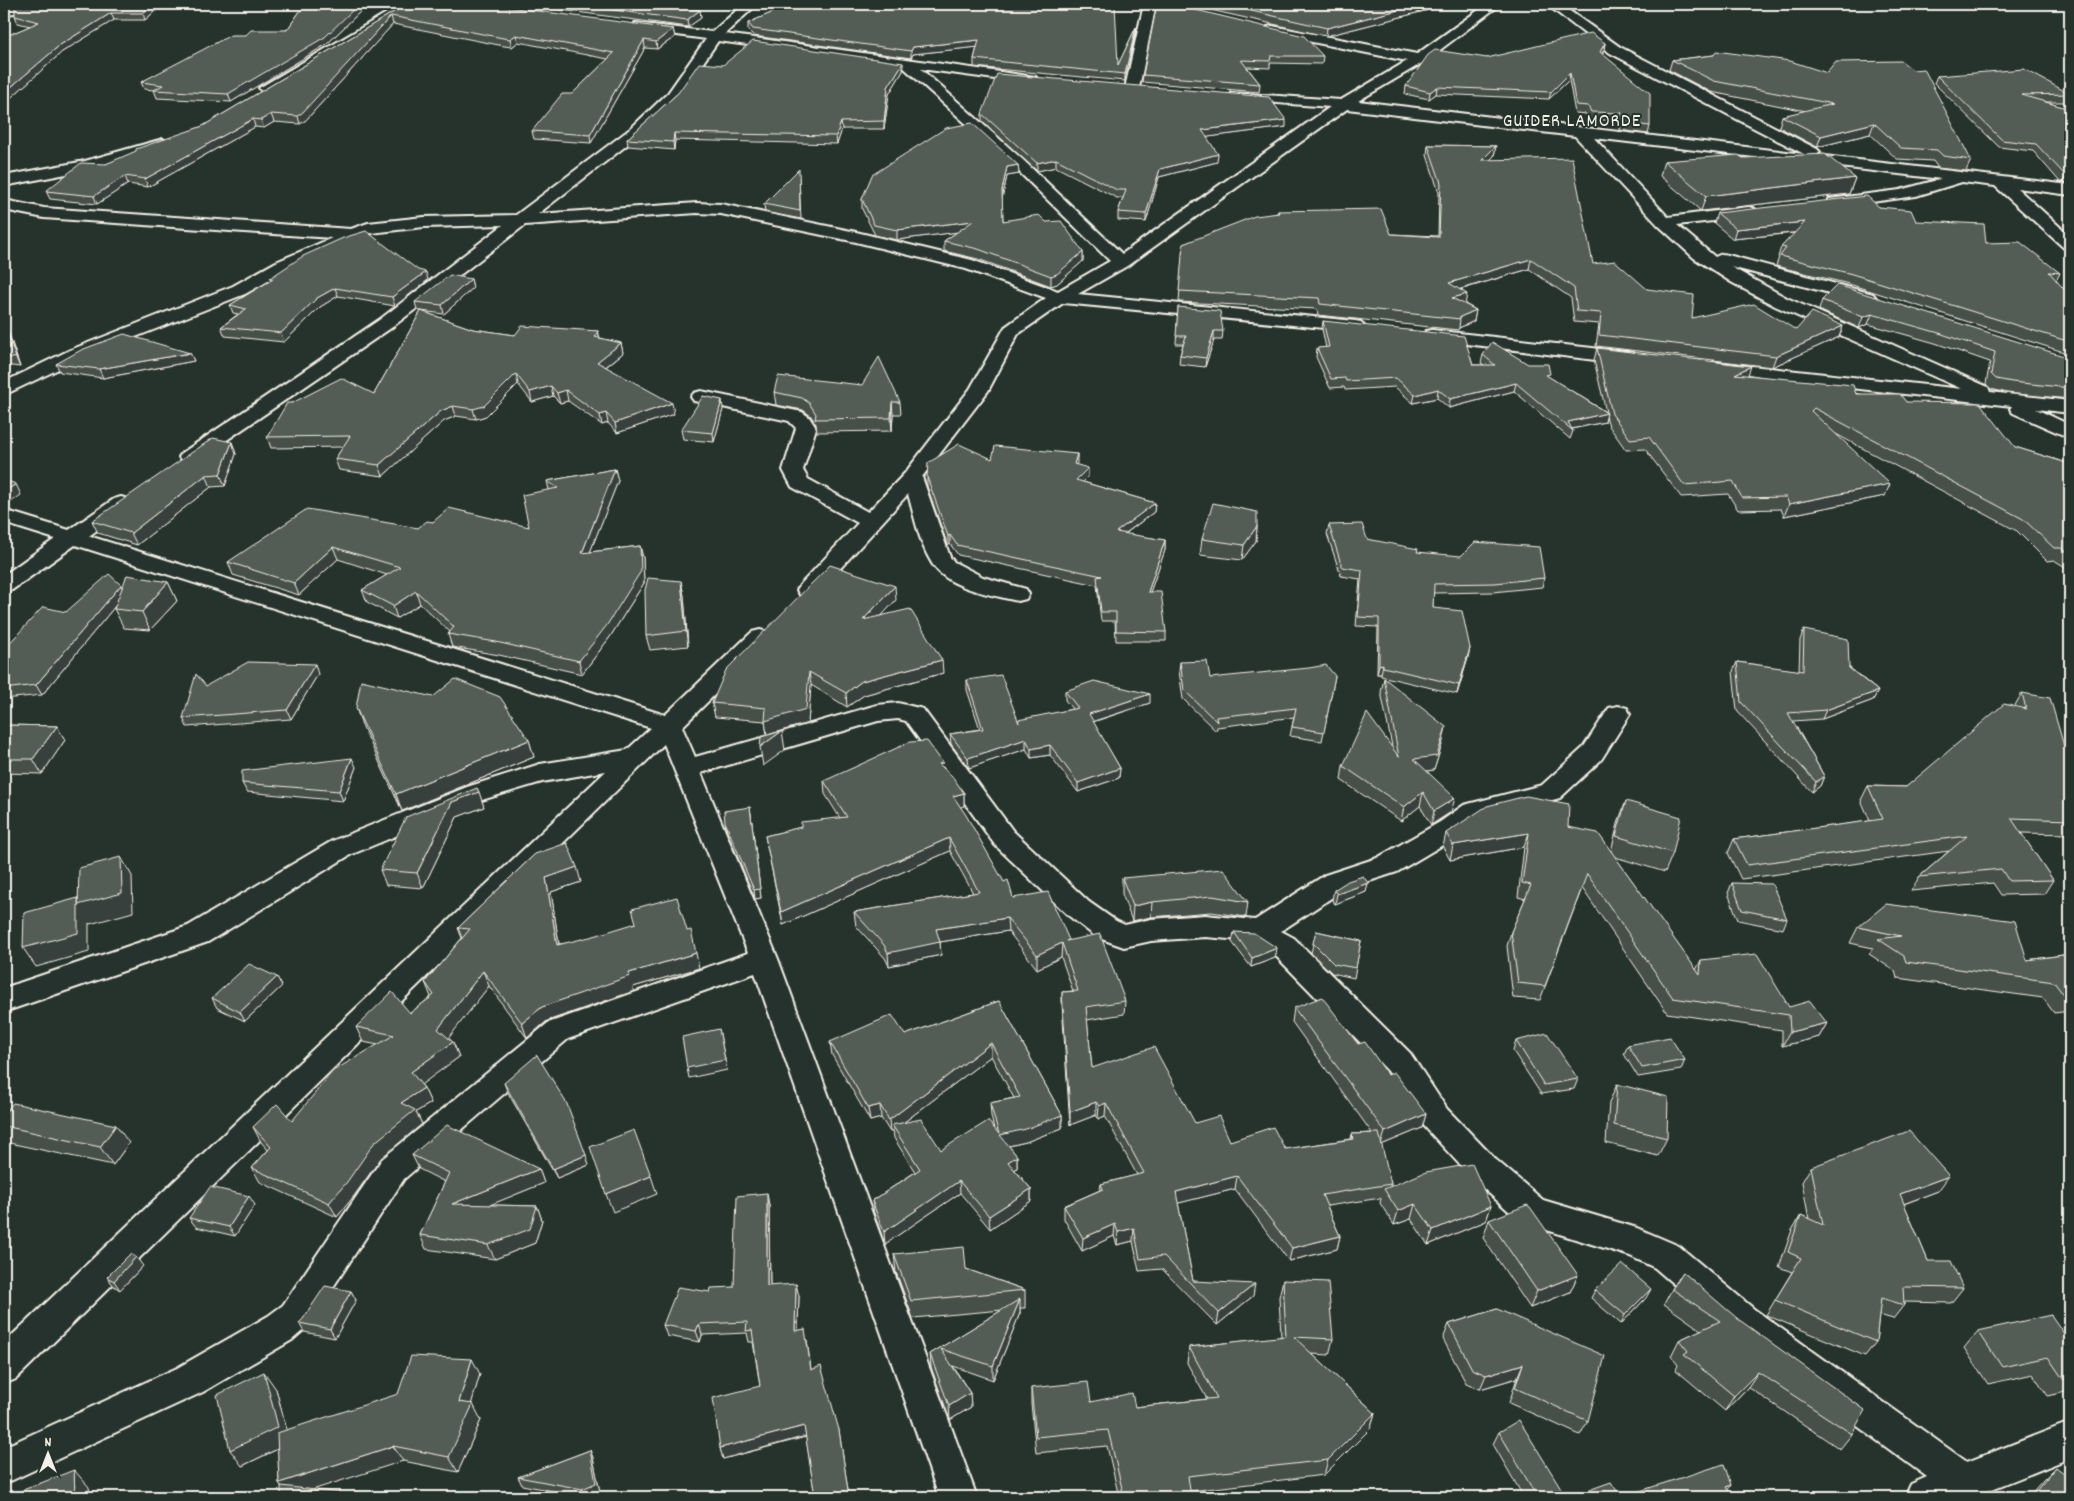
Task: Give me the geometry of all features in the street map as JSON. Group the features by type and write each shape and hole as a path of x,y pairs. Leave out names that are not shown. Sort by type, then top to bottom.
{"street":[{"path":"4,11 39,4"},
{"path":"256,95 411,4"},
{"path":"171,469 385,324 642,126 673,96 714,37 751,4"},
{"path":"1150,4 1127,88 1151,90"},
{"path":"795,603 912,477 979,392 1011,331 1058,297 1121,262 1344,104 1419,59 1494,4"},
{"path":"1552,4 1615,50 1826,159"},
{"path":"626,24 1043,81"},
{"path":"1258,27 1419,59"},
{"path":"906,63 1018,163 1121,262"},
{"path":"1219,95 1344,104 1578,130 2070,190"},
{"path":"1578,130 1664,222 1700,254 1736,278 1781,302 2070,432"},
{"path":"4,181 87,165 143,150 176,138"},
{"path":"1820,203 1916,193 1939,187 1962,176"},
{"path":"1998,180 2070,244"},
{"path":"4,205 44,213 353,234"},
{"path":"4,389 76,354 239,290 282,266 368,228 424,222 520,220 696,208 721,209 856,237 972,265 1058,297 1372,328"},
{"path":"1664,222 1762,210"},
{"path":"1700,254 1880,302"},
{"path":"1412,332 1649,360"},
{"path":"1699,366 2070,407"},
{"path":"701,397 795,416 802,421 806,428 793,470 799,483 872,522"},
{"path":"912,477 940,559 947,569 960,576 1018,594"},
{"path":"4,585 138,491"},
{"path":"4,516 73,536 669,724"},
{"path":"4,1367 774,624"},
{"path":"685,769 877,713 898,711 914,715 1004,838 1079,909 1106,929 1124,936 1151,930 1205,926 1259,931 1284,946 1399,1062 1436,1118 1484,1169 1533,1212 1637,1243 1667,1257 1742,1321 1964,1482"},
{"path":"1259,931 1335,882 1387,865 1473,812 1551,792 1592,754 1618,714"},
{"path":"669,724 685,769 764,959 958,1497"},
{"path":"4,1000 198,934 341,848 476,793 540,773 634,758"},
{"path":"4,1466 190,1380 280,1328 295,1316 393,1169 558,1031 607,1012 764,959"},
{"path":"1924,1497 2070,1440"}],"building":[{"path":"32,4 153,4 143,13 111,13 60,45 4,93 4,37 39,22 15,16 15,7"},
{"path":"305,4 359,4 325,37 228,94 154,90 163,85 141,82 231,35 246,35 251,30 287,30"},
{"path":"407,4 485,4 673,29 656,42 644,40 590,135 532,131 562,94 572,94 614,53 516,35 510,39 503,38 391,16 298,116 271,114 261,120 253,119 145,179 125,176 94,196 46,191 81,163 106,164 136,151 136,149 203,126"},
{"path":"569,4 688,4 684,8 700,10 687,20"},
{"path":"792,4 1115,4 1118,65 1136,27 1125,74 974,59 979,40 913,47 911,51 753,29 748,23"},
{"path":"1157,4 1171,4 1304,36 1323,56 1271,56 1270,61 1241,60 1260,84 1143,75"},
{"path":"1220,4 1422,4 1327,28"},
{"path":"1591,33 1605,43 1600,52 1650,93 1650,126 1622,123 1622,113 1591,112 1588,106 1576,105 1570,73 1551,92 1437,87 1430,92 1406,86 1428,55 1435,50 1487,58"},
{"path":"753,41 903,63 888,87 884,121 841,122 836,136 674,133 673,142 627,139 678,93 699,63 723,65"},
{"path":"1716,51 1790,61 1827,73 1836,62 1901,61 1913,70 1924,69 1971,160 1943,156 1937,150 1901,148 1874,123 1821,136 1782,116 1833,104 1714,81 1672,60 1714,55"},
{"path":"2024,69 2070,94 2021,95 2070,109 2070,172 2066,174 2036,144 2002,140 1937,76"},
{"path":"997,74 1269,97 1286,120 1202,130 1218,154 1160,169 1146,214 1118,212 1126,190 1117,190 1056,159 1037,163 982,114"},
{"path":"972,123 1018,165 1007,167 1002,190 1003,221 1039,215 1046,222 1061,221 1083,252 1057,274 1051,276 978,249 944,241 973,221 897,230 874,225 862,199 872,175 946,128"},
{"path":"1428,145 1496,146 1482,160 1572,158 1593,264 1615,261 1647,289 1694,295 1692,318 1754,304 1796,330 1812,312 1843,326 1776,356 1599,335 1601,313 1577,311 1574,288 1531,259 1449,283 1467,294 1452,298 1476,310 1460,317 1460,319 1320,304 1319,298 1179,291 1183,244 1255,216 1279,213 1278,211 1381,209 1391,234 1439,237 1441,183"},
{"path":"1825,154 1855,178 1706,196 1664,161 1738,155 1743,158"},
{"path":"799,169 800,211 764,204"},
{"path":"1867,196 1879,207 1911,210 1916,221 1984,224 1986,243 2020,242 2060,273 2049,272 2070,296 2070,342 1852,274 1780,256 1786,248 1781,247 1805,222 1736,229 1717,213"},
{"path":"366,231 418,270 426,272 392,297 335,288 317,298 281,333 221,327 246,309 230,305 273,279 270,278 303,256 343,238"},
{"path":"450,275 471,279 442,305 415,302"},
{"path":"1837,285 2070,358 2070,388 1996,379 1991,374 1995,352 1939,333 1872,314 1863,317 1822,300"},
{"path":"1178,307 1220,311 1223,331 1214,331 1206,358 1180,355 1186,336 1176,336"},
{"path":"421,311 473,329 515,335 522,326 598,331 595,337 621,343 597,362 672,403 615,423 606,413 600,415 566,390 557,393 551,386 530,392 516,374 484,406 473,409 453,406 441,411 379,465 335,459 350,436 267,437 287,403 292,403 341,378 374,394"},
{"path":"1323,321 1464,336 1473,365 1495,365 1483,355 1492,342 1528,364 1548,364 1550,374 1546,375 1607,413 1568,422 1573,431 1516,383 1450,399 1438,389 1415,395 1396,378 1346,381 1345,378 1331,379 1317,348 1329,347"},
{"path":"4,322 16,358 4,357"},
{"path":"124,334 190,353 99,369 56,364 81,350"},
{"path":"1597,348 1751,366 1735,374 1853,385 1856,394 1900,394 1906,402 1980,403 2015,447 2070,464 2070,554 2061,548 2054,548 2023,519 1814,408 1811,411 1890,484 1789,504 1786,497 1742,498 1733,481 1684,485 1649,437 1630,439 1612,414"},
{"path":"879,357 900,402 892,402 891,418 815,419 816,414 809,403 802,398 774,392 778,376 862,385"},
{"path":"703,396 722,400 713,433 681,430"},
{"path":"213,438 232,442 220,474 206,475 131,533 92,521"},
{"path":"959,444 992,459 995,446 1077,454 1074,464 1088,468 1076,480 1155,503 1116,532 1165,540 1148,592 1161,592 1166,632 1116,631 1116,612 1101,612 1097,577 1102,576 957,545 950,535 948,536 927,477 928,463"},
{"path":"615,469 582,553 640,546 641,571 607,625 579,661 496,642 448,634 454,627 416,591 393,606 362,590 400,567 333,547 294,583 228,562 307,509 418,528 427,521 433,522 449,508 529,527 522,495 558,488 547,481"},
{"path":"4,480 16,484 4,492"},
{"path":"1213,503 1257,512 1257,526 1244,545 1202,539"},
{"path":"1362,524 1367,539 1418,549 1417,552 1461,556 1475,542 1539,547 1544,578 1495,583 1434,584 1433,608 1462,611 1470,648 1459,685 1383,667 1383,664 1379,665 1379,618 1358,617 1362,570 1342,567 1329,525"},
{"path":"830,565 895,586 863,620 910,609 942,660 862,681 846,693 809,672 806,709 765,721 766,708 712,703 726,670"},
{"path":"109,574 121,585 36,685 4,689 4,649 43,607 66,612"},
{"path":"127,575 168,582 142,612 114,609"},
{"path":"648,578 681,581 686,631 646,636 645,590"},
{"path":"1804,630 1848,639 1849,668 1878,691 1826,710 1788,713 1824,776 1816,782 1741,702 1737,662 1803,671"},
{"path":"1207,661 1210,678 1326,665 1335,676 1324,732 1292,727 1296,708 1216,717 1217,722 1184,690 1180,662"},
{"path":"248,662 315,664 287,710 183,718 196,674 206,686"},
{"path":"1001,675 1019,723 1018,720 1078,708 1065,691 1094,681 1150,694 1089,714 1120,768 1078,783 1050,745 1031,749 1026,739 968,758 950,734 983,729 967,680"},
{"path":"1384,678 1446,727 1437,756 1414,759 1455,798 1434,811 1423,792 1404,807 1343,766 1367,713 1399,757"},
{"path":"455,679 500,697 529,740 396,794 356,708 361,680 433,697"},
{"path":"2022,693 2050,698 2064,746 2070,746 2070,820 2011,818 2053,880 2009,881 2001,869 1919,877 1967,836 1747,865 1734,839 1883,819 1868,786 1906,787 2004,704 2026,709"},
{"path":"4,725 57,726 33,759 4,759"},
{"path":"782,731 760,747 761,737"},
{"path":"927,741 943,763 939,764 952,776 964,793 953,796 1004,882 1008,880 1013,898 1048,892 1069,940 1066,941 1100,934 1125,1001 1086,1007 1092,1068 1154,1047 1195,1123 1219,1116 1230,1141 1273,1127 1285,1149 1353,1139 1352,1134 1379,1133 1391,1184 1322,1195 1340,1236 1292,1248 1237,1176 1176,1192 1193,1281 1255,1284 1219,1313 1164,1256 1140,1259 1134,1228 1118,1232 1115,1224 1083,1238 1064,1206 1103,1189 1101,1184 1144,1173 1106,1103 1099,1106 1096,1102 1070,1112 1062,992 1078,991 1062,943 1037,955 1007,918 936,929 940,942 888,953 884,945 854,912 979,892 949,838 781,912 765,836 801,827 801,822 847,817 824,781 910,742"},
{"path":"352,758 339,791 242,783 242,771"},
{"path":"477,788 479,792 452,802 417,873 380,870 406,817"},
{"path":"1526,796 1569,804 1568,827 1598,833 1700,975 1701,960 1757,954 1789,1007 1810,1001 1827,1023 1790,1032 1789,1015 1673,998 1587,874 1545,986 1518,983 1511,932 1531,885 1522,883 1529,833 1453,845 1446,833 1487,806"},
{"path":"1626,801 1681,817 1673,853 1616,836"},
{"path":"750,807 760,889 754,890 725,822 724,811"},
{"path":"567,843 577,867 546,878 557,945 636,923 632,909 677,897 687,931 691,930 696,953 629,973 630,976 542,1007 522,1023 483,971 438,1029 453,1042 411,1072 424,1088 401,1103 415,1110 374,1143 347,1182 329,1203 252,1168 271,1147 253,1127 277,1104 292,1121 333,1071 394,1035 356,1027 392,992 410,1013 434,995 425,982 470,929 458,928 535,854"},
{"path":"121,857 122,893 78,905 79,868"},
{"path":"1223,869 1248,902 1212,896 1152,902 1133,906 1122,878"},
{"path":"1363,876 1368,883 1337,894 1334,890 1348,881"},
{"path":"1732,883 1772,884 1787,919 1742,910"},
{"path":"78,898 78,933 23,948 24,913"},
{"path":"1886,904 2015,921 2027,960 2070,954 2070,997 2065,997 2054,982 1906,962 1904,956 1878,939 1901,936 1858,927"},
{"path":"1316,931 1361,941 1356,968 1334,964 1313,943"},
{"path":"1234,932 1254,933 1277,948 1252,958"},
{"path":"249,964 277,977 240,1012 212,998"},
{"path":"1322,997 1358,1044 1365,1042 1388,1075 1394,1072 1426,1114 1385,1132 1294,1008"},
{"path":"999,1001 1062,1115 1026,1129 1000,1135 1017,1156 1008,1162 1031,1189 989,1216 959,1181 884,1232 872,1201 920,1169 892,1125 921,1119 941,1150 988,1121 999,1134 990,1103 1020,1097 991,1043 889,1120 880,1105 868,1108 830,1042 892,1015 905,1035"},
{"path":"719,1029 725,1060 687,1068 682,1037"},
{"path":"1547,1033 1578,1079 1544,1085 1516,1041"},
{"path":"1670,1037 1685,1060 1642,1068 1628,1045"},
{"path":"537,1055 567,1104 586,1155 553,1169 504,1083"},
{"path":"1617,1084 1668,1097 1667,1138 1614,1125"},
{"path":"13,1103 116,1125 100,1147 4,1126 4,1114"},
{"path":"447,1125 539,1169 452,1204 537,1206 530,1229 488,1245 420,1235 449,1173 412,1155"},
{"path":"634,1130 651,1176 606,1194 590,1147"},
{"path":"1909,1131 1949,1176 1900,1194 1928,1261 1951,1261 1963,1288 1903,1287 1904,1305 1881,1298 1876,1342 1775,1300 1801,1258 1788,1252 1801,1215 1823,1225 1811,1167"},
{"path":"1472,1164 1491,1206 1433,1230 1415,1204 1398,1211 1384,1189 1426,1172"},
{"path":"210,1187 249,1196 229,1227 189,1218"},
{"path":"767,1193 767,1286 796,1284 795,1331 805,1329 811,1370 821,1366 839,1430 849,1497 815,1497 804,1426 720,1448 713,1398 760,1386 752,1330 746,1331 747,1322 699,1324 696,1331 663,1325 678,1287 710,1292 711,1288 734,1287 737,1196"},
{"path":"1527,1205 1578,1275 1537,1291 1489,1220"},
{"path":"964,1247 966,1269 1025,1290 911,1301 894,1254"},
{"path":"130,1254 136,1257 114,1281 107,1277"},
{"path":"1622,1264 1651,1289 1625,1315 1595,1290"},
{"path":"1683,1272 1738,1319 1865,1410 1852,1434 1758,1372 1734,1396 1684,1354 1688,1351 1679,1340 1720,1321 1672,1289"},
{"path":"1283,1280 1328,1282 1333,1339 1294,1337 1375,1413 1328,1460 1188,1476 1191,1497 1124,1497 1108,1430 1036,1437 1031,1388 1088,1382 1091,1402 1132,1393 1135,1407 1217,1398 1189,1347 1286,1336"},
{"path":"325,1286 351,1291 330,1329 299,1323 303,1319"},
{"path":"1020,1299 993,1366 941,1349 970,1393 949,1406 930,1354"},
{"path":"1497,1309 1605,1356 1588,1421 1515,1388 1523,1364 1486,1375 1472,1369 1449,1324"},
{"path":"2051,1315 2070,1342 2070,1378 2063,1379 2048,1357 2002,1367 1978,1331"},
{"path":"411,1356 472,1359 459,1402 473,1404 449,1457 393,1446 279,1483 277,1433 398,1394"},
{"path":"264,1372 278,1427 230,1450 217,1395"},
{"path":"1519,1420 1564,1493 1554,1497 1503,1497 1536,1495 1499,1432"},
{"path":"590,1450 596,1483 582,1489 518,1477"},
{"path":"1724,1464 1731,1485 1726,1487 1732,1497 1621,1497"},
{"path":"2056,1467 2070,1478 2070,1497 2031,1497"},
{"path":"74,1470 75,1497 18,1497 18,1492"},
{"path":"1611,1482 1621,1497 1576,1497 1575,1495"},
{"path":"281,1486 375,1497 281,1497"},
{"path":"1447,1491 1449,1497 1411,1497"},
{"path":"1305,1492 1309,1497 1298,1497"}],"district":[{"name":"GUIDER LAMORDE","path":"1572,119"}]}
